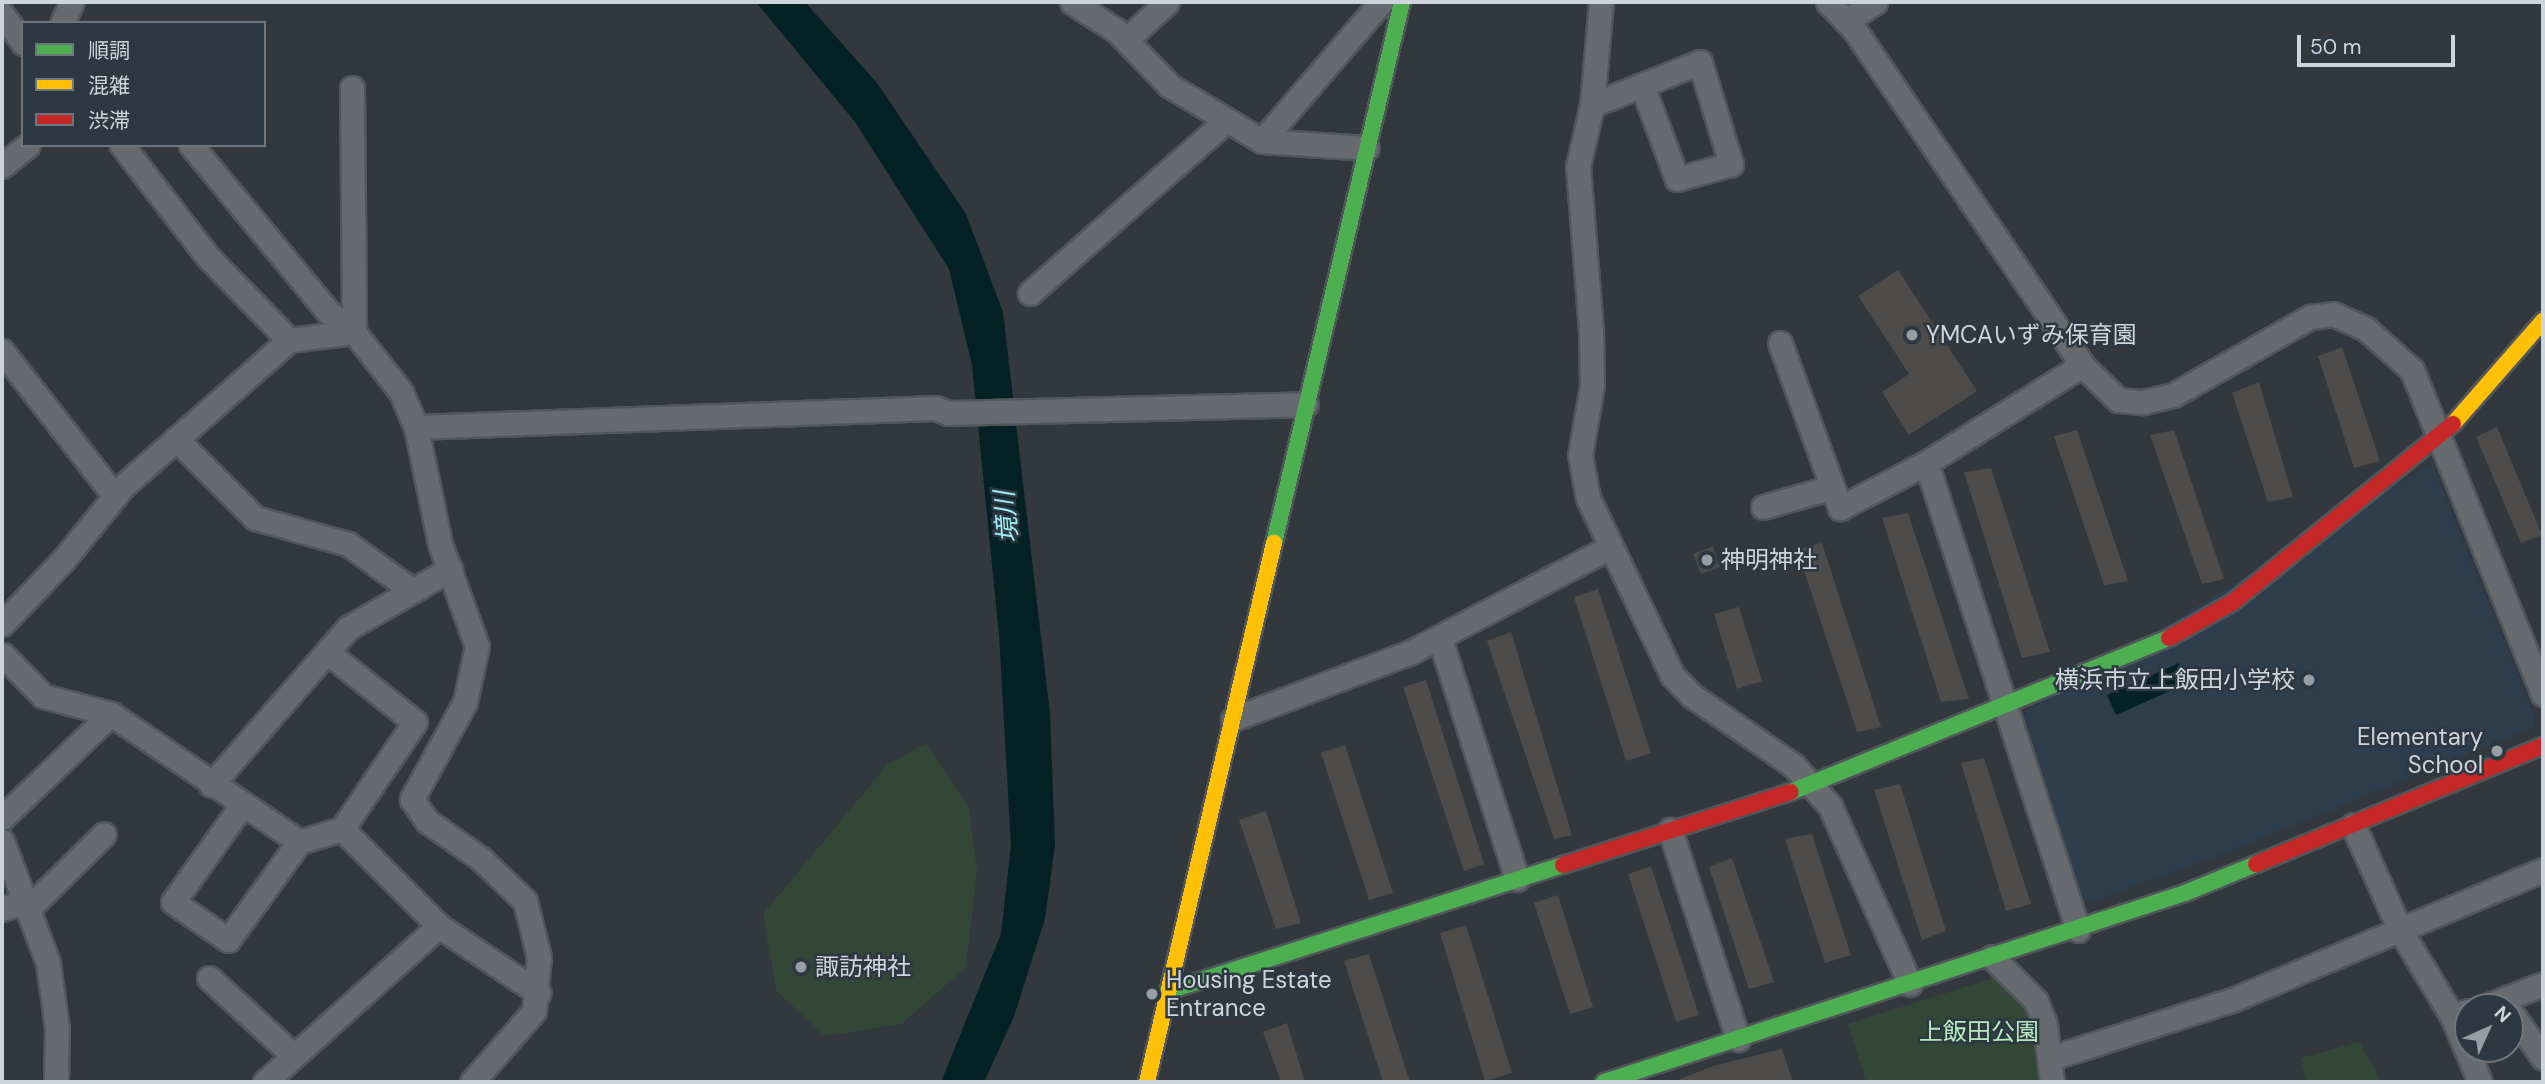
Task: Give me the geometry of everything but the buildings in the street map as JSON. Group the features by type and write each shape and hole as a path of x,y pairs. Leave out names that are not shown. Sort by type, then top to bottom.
{"street":[{"path":"63,21 72,2"},
{"path":"1072,2 1126,40 1170,86 1206,103 1226,121 1262,141 1367,148"},
{"path":"1126,40 1167,2"},
{"path":"1262,141 1381,2"},
{"path":"1147,1082 1402,2"},
{"path":"1601,2 1592,106 1578,166 1589,252 1592,385 1580,455 1588,498 1608,548 1672,675 1691,695 1814,784 1910,984"},
{"path":"1828,2 1846,21 2082,365 2118,400 2143,402 2173,395 2310,317 2333,314 2366,329 2412,370 2543,695"},
{"path":"1846,21 1875,2"},
{"path":"2,15 21,40"},
{"path":"1592,106 1643,88 1700,62 1731,164 1677,179 1643,88"},
{"path":"352,88 354,332"},
{"path":"1030,293 1226,121"},
{"path":"2,166 26,147"},
{"path":"124,147 208,257 289,340"},
{"path":"193,147 328,312 354,332 401,392 416,427 450,569 474,627 475,674 412,799 427,821 481,859 524,901 539,957 539,993 522,1029 472,1082"},
{"path":"1168,992 1814,784 2166,639 2233,602 2439,439 2543,321"},
{"path":"2,624 115,496 289,340 354,332"},
{"path":"1780,343 1829,488 1840,508 1926,463 2082,365"},
{"path":"2,351 115,496"},
{"path":"416,427 936,408 948,413 1306,404"},
{"path":"176,439 255,518 348,544 413,591"},
{"path":"1926,463 2078,930"},
{"path":"1763,507 1829,488"},
{"path":"1233,719 1440,639 1608,548"},
{"path":"211,785 348,628 450,569"},
{"path":"1440,639 1517,879"},
{"path":"242,805 173,902 228,940 299,842 342,829 415,722 327,652"},
{"path":"2,657 43,696 111,714 211,785 299,842"},
{"path":"2,818 111,714"},
{"path":"1604,1082 2078,930 2353,825 2543,746"},
{"path":"2353,825 2400,930 2454,1006"},
{"path":"342,829 439,926 539,993"},
{"path":"1670,830 1738,1039"},
{"path":"2,909 28,904 104,834"},
{"path":"2,841 28,904 48,963 57,1029 57,1082"},
{"path":"2052,1058 2232,1000 2543,870"},
{"path":"265,1082 439,926"},
{"path":"1992,957 2036,1001 2052,1058 2052,1082"},
{"path":"209,978 294,1056"},
{"path":"2524,994 2543,984"},
{"path":"2524,1035 2543,1058"},
{"path":"2474,1063 2480,1082"}],"shaded area":[{"name":"横浜市立上飯田小学校","path":"2426,466 2434,468 2536,719 2533,727 2221,855 2093,901 2081,896 2024,715 2028,710"}],"green space":[{"path":"926,743 969,808 977,870 966,967 902,1024 825,1036 776,991 763,914 887,765"},
{"name":"上飯田公園","path":"2002,975 2033,1019 2043,1082 1866,1082 1848,1024"},
{"path":"2359,1042 2382,1082 2306,1082 2301,1058"}],"water":[{"name":"境川","path":"756,2 805,2 877,83 966,214 1003,312 1050,714 1055,845 1045,919 1013,1019 984,1082 941,1082 1001,934 1011,845 999,635 972,365 949,269 855,122"},
{"path":"2179,663 2188,683 2116,715 2107,695"}],"traffic: fast":[{"path":"1274,543 1402,2"},
{"path":"1791,792 2169,638"},
{"path":"1604,1082 2185,893 2256,864"},
{"path":"1168,991 1563,865"}],"traffic: slow":[{"path":"2453,424 2543,321"},
{"path":"1147,1082 1274,543"}],"traffic: jam":[{"path":"2169,638 2233,602 2453,424"},
{"path":"2256,864 2543,746"},
{"path":"1563,865 1791,792"}],"place":[{"name":"YMCAいずみ保育園","path":"1912,335"},
{"name":"神明神社","path":"1707,560"},
{"name":"横浜市立上飯田小学校","path":"2309,680"},
{"name":"Elementary School","path":"2497,751"},
{"name":"諏訪神社","path":"801,967"},
{"name":"Housing Estate Entrance","path":"1152,994"}]}
